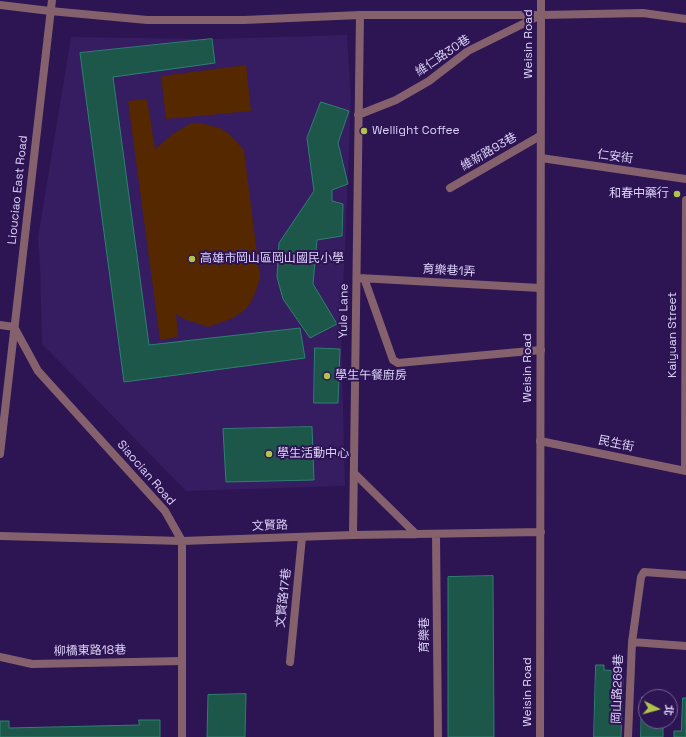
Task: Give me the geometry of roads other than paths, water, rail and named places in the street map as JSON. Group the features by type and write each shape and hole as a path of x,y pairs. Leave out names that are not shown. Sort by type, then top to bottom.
{"street":[{"name":"Liouciao East Road","path":"0,454 52,0"},
{"name":"Weisin Road","path":"540,737 541,0"},
{"path":"0,5 50,12 147,20 244,20 360,15 541,15 643,13 686,19"},
{"name":"Yule Lane","path":"353,535 360,278 358,115 360,15"},
{"name":"維仁路30巷","path":"358,115 396,100 429,81 468,51 541,15"},
{"name":"維新路93巷","path":"450,188 540,136"},
{"name":"仁安街","path":"541,158 686,179"},
{"name":"Kaiyuan Street","path":"685,471 686,200"},
{"path":"360,278 393,360 398,363 540,350"},
{"name":"育樂巷1弄","path":"360,278 540,288"},
{"path":"0,325 14,327"},
{"name":"Siaocian Road","path":"14,327 38,371 165,511 182,541 182,737"},
{"name":"民生街","path":"540,441 685,471"},
{"path":"354,472 416,534"},
{"name":"文賢路","path":"0,536 182,541 353,535 540,532"},
{"name":"育樂巷","path":"436,534 438,737"},
{"name":"文賢路17巷","path":"290,662 302,537"},
{"name":"岡山路269巷","path":"628,737 632,642 641,577 644,572 686,575"},
{"name":"岡山路269巷","path":"632,642 686,646"},
{"name":"柳橋東路18巷","path":"0,657 32,664 182,661"}],"place":[{"name":"Wellight Coffee","path":"364,131"},
{"name":"和春中藥行","path":"677,194"},
{"name":"高雄市岡山區岡山國民小學","path":"192,259"},
{"name":"學生午餐廚房","path":"327,376"},
{"name":"學生活動中心","path":"269,454"}]}
